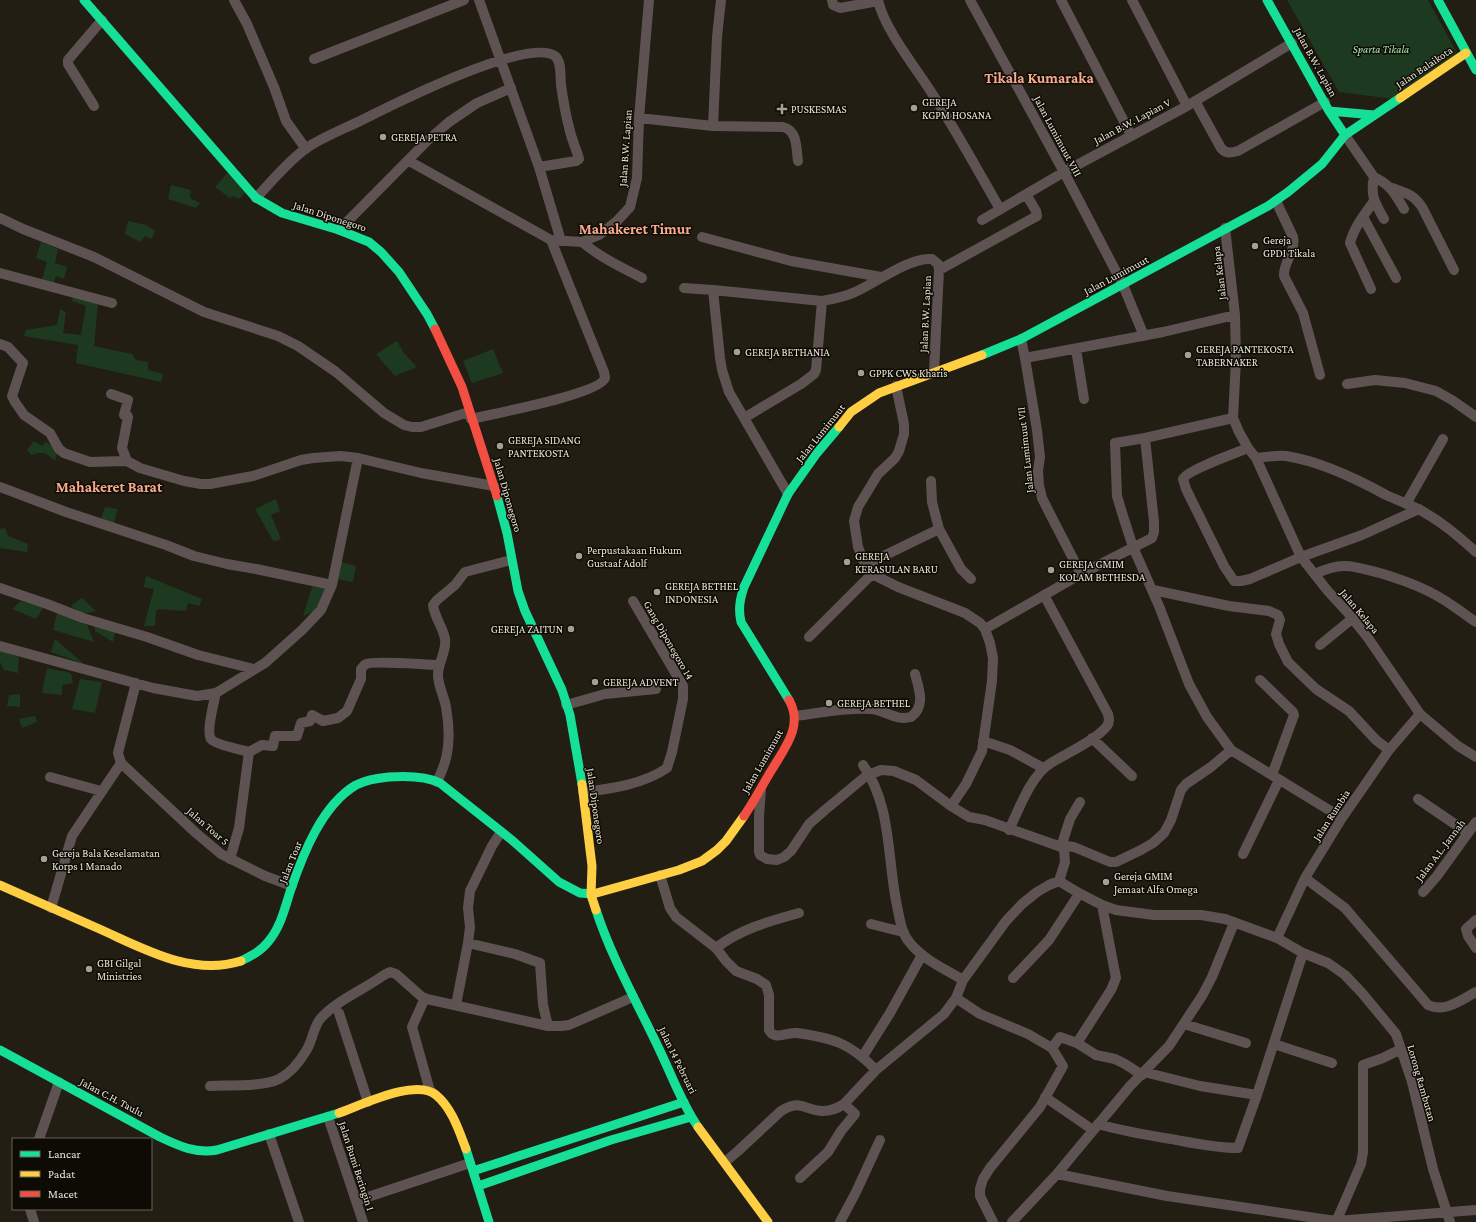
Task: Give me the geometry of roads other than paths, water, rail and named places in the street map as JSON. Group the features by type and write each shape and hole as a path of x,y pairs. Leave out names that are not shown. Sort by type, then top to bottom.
{"street":[{"name":"Jalan Diponegoro","path":"84,0 256,198 282,213 339,230 369,242 381,252 403,278 427,314 441,340 462,387 494,486 507,533 518,591 525,611 562,690 570,715 583,792 592,866 591,896"},
{"path":"234,0 247,24 274,87 286,121 306,149"},
{"path":"314,59 464,0"},
{"path":"0,218 94,257 204,312 278,336 298,346 336,372 384,413 404,425 421,427 470,415 564,398 600,384 605,378 556,240 539,167 502,60 479,0"},
{"name":"Jalan B.W. Lapian","path":"556,240 582,242 599,235 617,221 630,207 637,178 639,118 648,0"},
{"path":"713,126 717,37 721,0"},
{"path":"832,0 834,5 840,8 878,1 896,38 935,97 1000,209"},
{"name":"Jalan Lumimuut VIII","path":"970,0 1064,172 1123,285 1144,336"},
{"path":"1061,0 1131,135"},
{"path":"1132,0 1191,103 1224,151 1232,153 1238,151 1327,106 1374,115"},
{"name":"Jalan B.W. Lapian","path":"1267,0 1345,135"},
{"name":"Jalan Balaikota","path":"1345,135 1417,88 1466,53 1438,0"},
{"path":"94,106 68,64 68,60 102,20"},
{"name":"Jalan B.W. Lapian V","path":"982,220 1064,172 1191,103 1292,43"},
{"path":"256,198 283,169 306,149 329,135 459,75 502,60 540,52 549,53 559,61 568,127 579,159 572,162 539,167"},
{"path":"1466,53 1476,70"},
{"path":"339,230 427,141 449,122 477,103 511,88"},
{"path":"639,118 713,126 789,128 794,134 798,161"},
{"path":"1345,135 1374,177 1384,181 1392,188 1404,209"},
{"name":"Jalan Lumimuut","path":"591,896 660,876 699,862 711,856 734,831 788,744 793,732 795,716 791,704 745,630 738,611 744,587 788,494 817,453 851,412 878,393 1021,339 1276,201 1322,164 1345,135"},
{"path":"409,160 556,240"},
{"path":"1374,177 1372,187 1374,200 1384,219"},
{"path":"1392,188 1407,193 1417,200 1454,270"},
{"path":"939,270 1037,216 1036,211 1026,194"},
{"path":"1371,289 1350,243 1352,236 1374,200"},
{"path":"1276,201 1293,237 1294,243 1285,264 1284,276 1303,313 1320,375"},
{"path":"1363,217 1396,278"},
{"name":"Jalan Kelapa","path":"1225,228 1236,315 1236,360 1233,418 1238,432 1256,458 1301,557 1353,618 1420,714 1458,746 1476,757"},
{"path":"702,237 791,261 881,277"},
{"path":"582,242 611,262 642,278"},
{"name":"Jalan B.W. Lapian","path":"684,288 822,301 838,298 855,292 881,277 907,265 932,259 937,262 939,270 934,372"},
{"path":"0,273 112,303"},
{"path":"713,290 722,370 729,392 788,494"},
{"path":"744,418 801,384 814,374 816,370 822,301"},
{"path":"1025,358 1144,336 1236,315"},
{"name":"Jalan Lumimuut VII","path":"1021,339 1037,430 1040,457 1038,471 1039,485 1048,510 1081,574"},
{"path":"0,344 8,347 23,362 12,396 24,415 50,433 59,449 64,453 90,462 127,461 140,468 184,481 210,484 253,476 301,460 341,456 358,458 421,473 494,486"},
{"path":"1076,349 1084,399"},
{"path":"1347,384 1375,380 1405,383 1436,390 1476,417"},
{"path":"896,386 904,424 902,442 895,458 878,474 858,507 854,521 858,547 865,565 872,574 904,589 965,613 980,623 985,629 993,658 992,681 983,741 978,762 966,784 951,806"},
{"path":"111,394 128,400 124,412 124,415 127,415 128,418 122,448 127,461"},
{"path":"1233,418 1145,438 1115,443 1117,496 1133,547 1153,590 1189,684 1207,718 1231,750 1342,818"},
{"path":"985,629 1081,574 1152,538 1154,532 1145,438"},
{"path":"1406,504 1444,439"},
{"path":"1248,448 1197,469 1184,476 1183,479 1186,489 1224,566 1234,581 1250,579 1301,557 1362,535 1419,509"},
{"path":"1256,458 1281,456 1305,461 1338,472 1419,509 1443,524 1476,552"},
{"path":"0,646 153,688 197,696 216,693 265,663 321,610 332,585 358,458"},
{"path":"931,481 932,502 938,529 962,569 971,579"},
{"path":"0,487 66,512 166,545 194,556 332,585"},
{"path":"865,565 938,529"},
{"path":"511,560 465,572 455,585 437,600 434,605 435,616 445,638 445,646 439,665 439,686 446,707 448,745 445,761 437,782 501,832 561,884 581,894 591,896"},
{"path":"1315,574 1331,567 1351,566 1398,578 1416,585 1443,599 1476,622"},
{"path":"809,637 872,574"},
{"path":"0,588 83,618 147,637 198,655 254,669"},
{"path":"1153,590 1230,606 1269,611 1278,615 1280,620 1276,634 1288,662 1316,689 1349,711 1376,740 1390,750"},
{"path":"1009,830 1036,777 1043,768 1092,738 1108,725 1109,720 1108,714 1044,595"},
{"name":"Gang Diponegoro 14","path":"583,792 618,786 656,775 667,768 672,752 683,699 683,686 633,601"},
{"path":"1320,645 1353,618"},
{"path":"216,693 209,730 210,738 213,741 249,752 262,746 273,746 275,736 297,736 301,723 310,721 312,716 323,721 338,718 347,711 361,679 361,669 366,664 400,663 439,665"},
{"path":"795,716 826,711 861,709 881,711 900,718 911,717 919,708 920,701 915,674"},
{"path":"1243,854 1276,778 1294,715 1293,712 1260,680"},
{"path":"51,908 72,836 121,763 118,753 136,683"},
{"path":"566,705 605,694 656,689"},
{"name":"Jalan Rumbia","path":"1277,938 1305,878 1342,818 1390,750 1420,714"},
{"path":"1092,738 1132,776"},
{"path":"983,741 1010,750 1043,768"},
{"path":"761,788 759,852 760,855 767,859 777,860 784,857 791,851 809,824 856,784 869,774 881,770 888,770 916,780 951,806 968,816 985,820 1009,830 1063,847 1074,847 1110,862 1123,859 1147,847 1158,838 1172,820 1181,790 1186,784 1211,767 1231,750"},
{"path":"230,859 239,828 249,752"},
{"name":"Jalan Toar 5","path":"121,763 221,854 265,876 292,886"},
{"path":"862,765 876,786 887,829 896,900 903,932 909,942 922,955 963,980"},
{"path":"50,777 101,791"},
{"name":"Jalan Toar","path":"0,885 168,960 188,965 206,967 222,966 249,958 263,949 279,927 292,886 304,856 320,824 339,799 356,786 376,779 398,777 437,782"},
{"path":"1418,799 1468,833"},
{"path":"724,1162 781,1111 788,1107 793,1105 803,1105 823,1111 831,1110 844,1104 876,1070 944,1014 956,998 963,980 1002,926 1022,904 1037,892 1059,881 1065,858 1063,847 1070,819 1080,802"},
{"name":"Jalan A.L. Jannah","path":"1422,892 1437,876 1476,822"},
{"path":"456,1005 470,928 468,908 470,891 492,846 501,832"},
{"path":"660,876 670,908 676,917 716,948 736,971 757,979 769,989 770,1033 776,1036 794,1033 825,1038 843,1044 863,1056 876,1070"},
{"path":"1305,878 1346,908 1423,1002 1433,1008 1440,1009 1476,992"},
{"name":"Lorong Rambutan","path":"1059,881 1079,894 1116,910 1154,915 1201,915 1225,919 1277,938 1304,953 1328,963 1349,979 1396,1034 1412,1082 1433,1169 1448,1218"},
{"path":"1013,978 1049,940 1079,894"},
{"name":"Jalan 14 Pebruari","path":"591,896 612,953 691,1117 768,1222"},
{"path":"1077,1044 1111,990 1116,978 1102,905"},
{"path":"716,948 726,940 752,928 799,913"},
{"path":"1476,920 1466,929 1468,936 1476,948"},
{"path":"1012,1222 1057,1174 1096,1127 1169,1046 1212,977 1234,923"},
{"path":"871,924 903,932"},
{"path":"468,943 515,954 540,963 543,1005 548,1026"},
{"path":"1045,1097 1096,1127 1222,1148 1238,1148 1257,1096 1304,953"},
{"path":"863,1056 890,1013 922,955"},
{"path":"210,1086 272,1082 280,1078 296,1065 306,1050 318,1022 323,1016 387,973 393,972 425,998 548,1026 569,1025 633,997"},
{"path":"425,998 412,1026 430,1091 445,1104 453,1116 472,1167 489,1222"},
{"path":"956,998 980,1014 1028,1034 1052,1048 1063,1066 1033,1117 990,1168 983,1179 980,1189 980,1196 993,1222"},
{"path":"339,1013 368,1102"},
{"path":"1184,1024 1246,1043"},
{"path":"1052,1048 1060,1037 1077,1044 1096,1055 1115,1059 1143,1074 1257,1096"},
{"path":"1274,1044 1332,1063"},
{"path":"1336,1222 1361,1164 1363,1152 1363,1065 1383,1058 1401,1049"},
{"name":"Jalan C.H. Taulu","path":"0,1050 177,1145 198,1152 210,1152 328,1117 408,1089 430,1091"},
{"path":"39,1138 59,1082"},
{"path":"356,1201 472,1167 534,1151 684,1102"},
{"path":"800,1178 828,1152 841,1131 855,1114 844,1104"},
{"name":"Jalan Bumi Beringin I","path":"328,1117 363,1222"},
{"path":"478,1186 538,1164 612,1140 691,1117"},
{"path":"607,1127 612,1140"},
{"path":"269,1134 299,1222"},
{"path":"840,1222 856,1192 880,1140"},
{"path":"534,1151 538,1164"},
{"path":"1057,1174 1166,1196 1336,1222 1448,1218 1476,1210"},
{"path":"30,1210 34,1222"}],"place":[{"name":"GEREJA KGPM HOSANA","path":"914,108"},
{"name":"PUSKESMAS","path":"782,109"},
{"name":"GEREJA PETRA","path":"383,137"},
{"name":"Gereja GPDI Tikala","path":"1255,246"},
{"name":"GEREJA BETHANIA","path":"737,352"},
{"name":"GEREJA PANTEKOSTA TABERNAKER","path":"1188,355"},
{"name":"GPPK CWS Kharis","path":"861,373"},
{"name":"GEREJA SIDANG PANTEKOSTA","path":"500,446"},
{"name":"Perpustakaan Hukum Gustaaf Adolf","path":"579,556"},
{"name":"GEREJA KERASULAN BARU","path":"847,562"},
{"name":"GEREJA GMIM KOLAM BETHESDA","path":"1051,570"},
{"name":"GEREJA BETHEL INDONESIA","path":"657,592"},
{"name":"GEREJA ZAITUN","path":"571,629"},
{"name":"GEREJA ADVENT","path":"595,682"},
{"name":"GEREJA BETHEL","path":"829,703"},
{"name":"Gereja Bala Keselamatan Korps 1 Manado","path":"44,859"},
{"name":"Gereja GMIM Jemaat Alfa Omega","path":"1106,882"},
{"name":"GBI Gilgal Ministries","path":"89,969"}],"district":[{"name":"Tikala Kumaraka","path":"1039,78"},
{"name":"Mahakeret Timur","path":"635,229"},
{"name":"Mahakeret Barat","path":"109,487"}],"park label":[{"name":"Sparta Tikala","path":"1381,49"}]}
